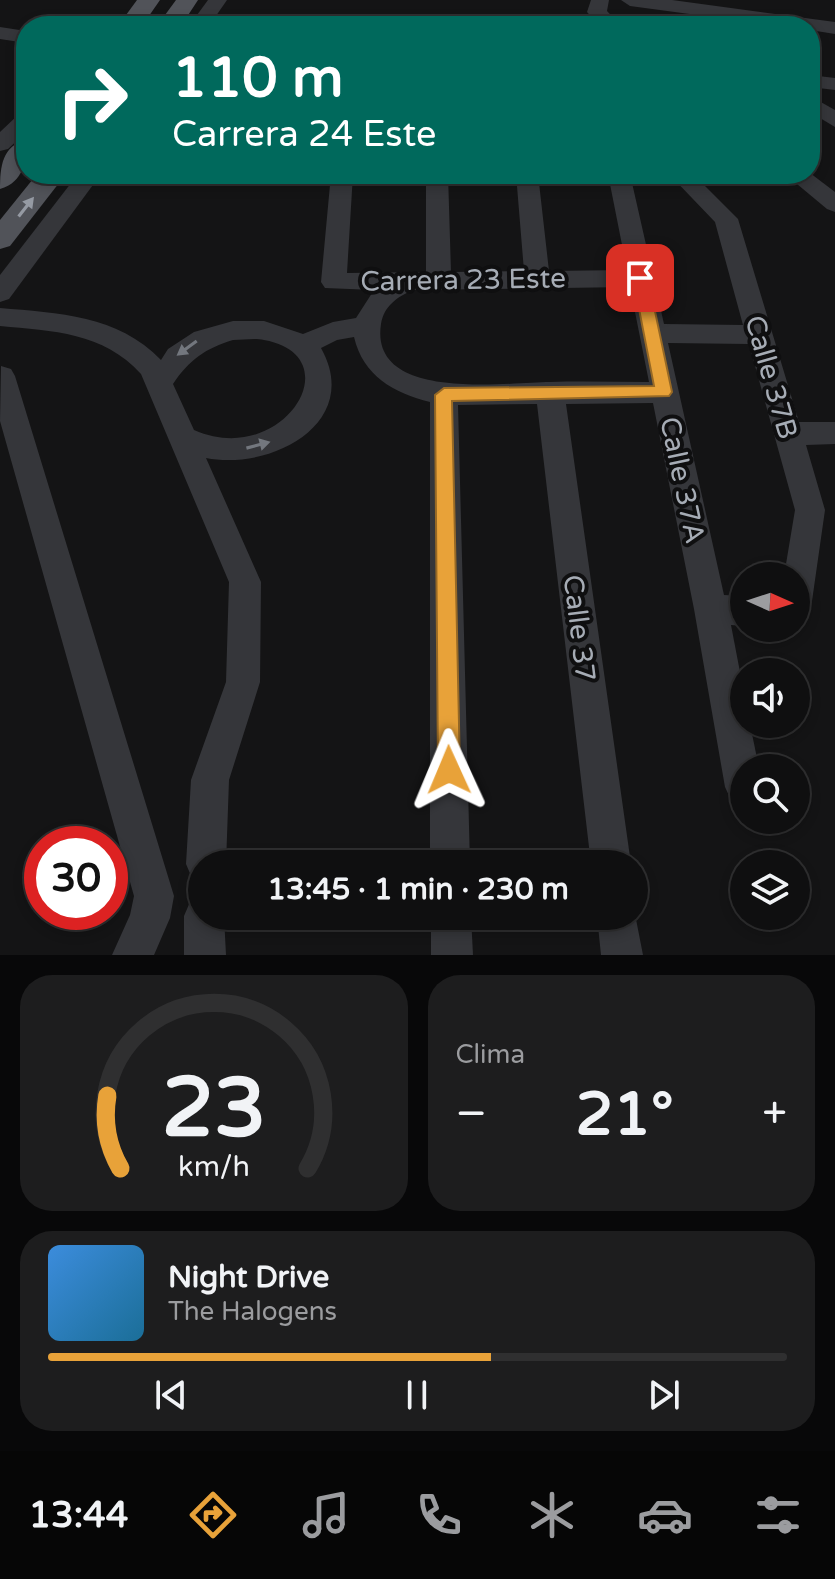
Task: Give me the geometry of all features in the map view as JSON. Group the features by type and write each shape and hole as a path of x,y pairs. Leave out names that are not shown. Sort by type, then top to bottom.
{"main road":[{"path":"0,239 44,184"}],"street":[{"path":"630,0 773,15"},
{"path":"7,161 16,142"},
{"path":"0,293 82,184"},
{"name":"Carrera 23 Este","path":"341,184 334,282 640,278"},
{"path":"436,184 426,279 389,288 375,303 367,327 368,342 377,361 394,377 430,392 663,392"},
{"path":"528,184 537,277"},
{"name":"Calle 37A","path":"621,184 711,609 738,754"},
{"name":"Calle 37B","path":"690,184 726,219 761,335 810,510 802,562"},
{"path":"809,184 835,204"},
{"path":"0,317 92,329 118,336 139,350 159,384 245,582 243,682 210,780 207,850"},
{"path":"303,347 320,334 339,328 367,327"},
{"path":"159,384 165,371 184,349 213,334 229,330 262,329 291,339 303,347 317,368 319,393 314,406 294,429 264,445 238,450 212,449 183,438"},
{"path":"653,333 761,335"},
{"path":"1,376 154,896 150,918 133,955"},
{"path":"430,392 449,850"},
{"name":"Calle 37","path":"550,392 609,850"},
{"path":"788,434 835,433"},
{"path":"711,609 730,610"},
{"path":"204,930 205,955"},
{"path":"451,930 452,955"},
{"path":"619,930 622,955"}],"route":[{"path":"449,770 444,395 663,392 640,278"}]}
